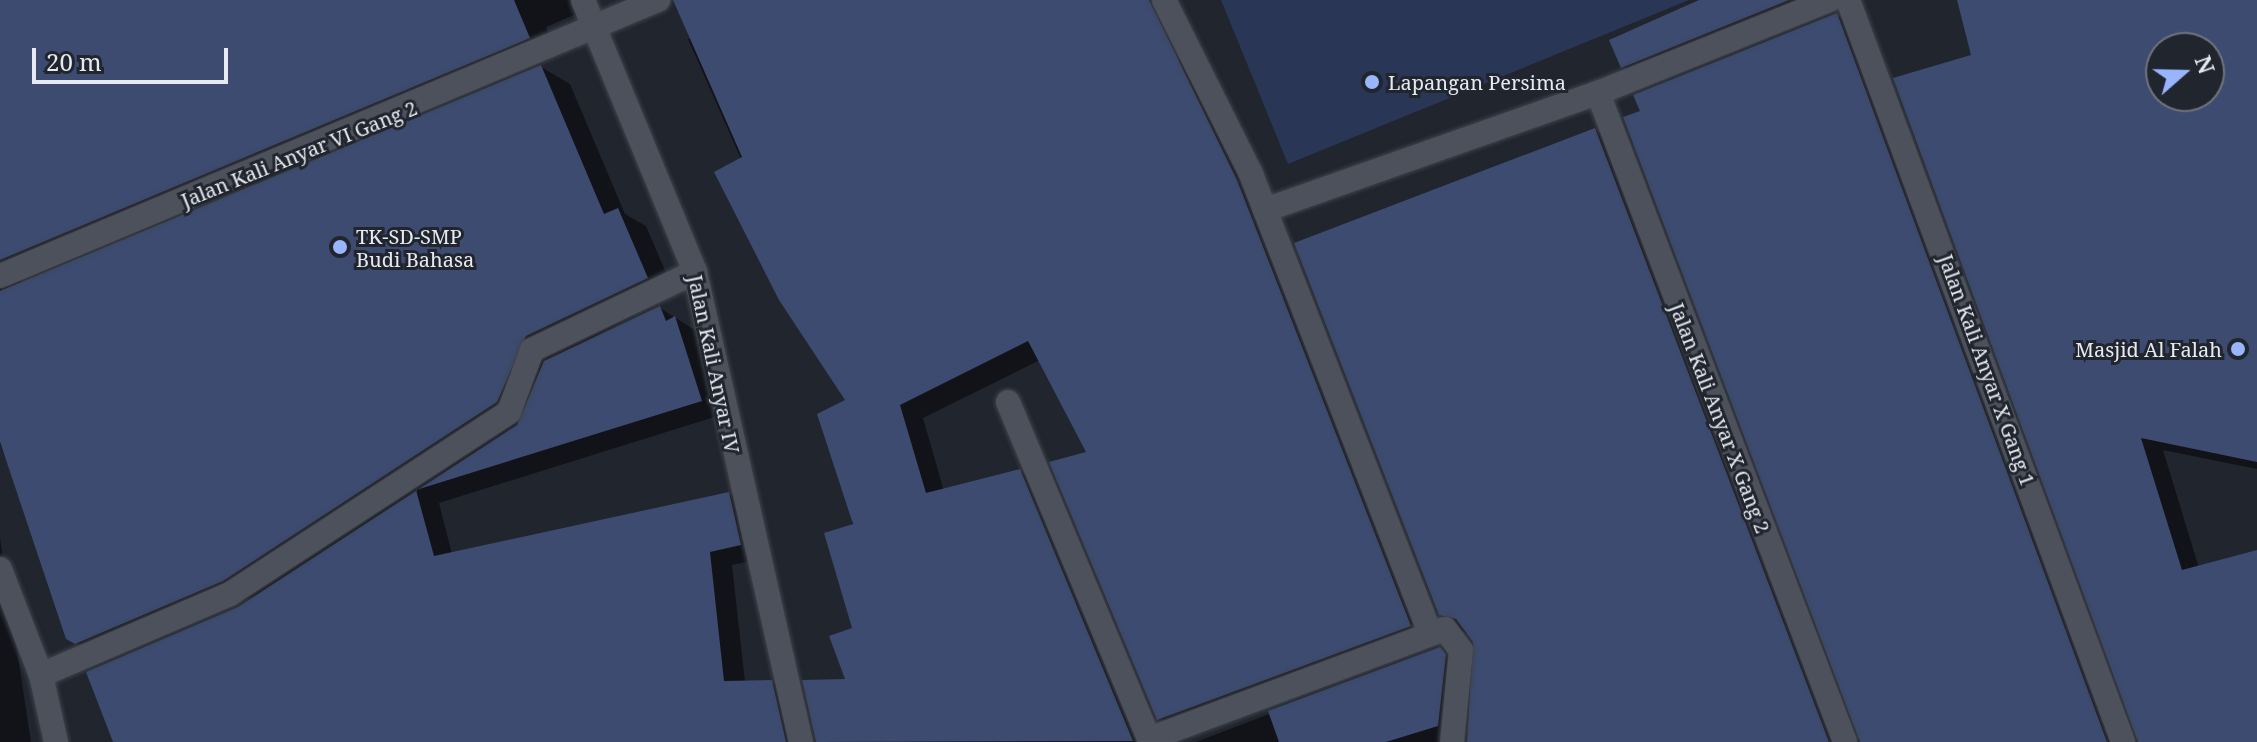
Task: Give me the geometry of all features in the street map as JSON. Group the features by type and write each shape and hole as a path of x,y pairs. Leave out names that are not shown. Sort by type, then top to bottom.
{"street":[{"name":"Jalan Kali Anyar IV","path":"583,0 695,272 801,742"},
{"name":"Jalan Kali Anyar VI Gang 2","path":"0,276 597,31 658,0"},
{"path":"1164,0 1218,96 1428,629"},
{"path":"1265,210 1598,93 1794,5 1829,0"},
{"name":"Jalan Kali Anyar X Gang 1","path":"1848,0 2123,742"},
{"name":"Jalan Kali Anyar X Gang 2","path":"1598,93 1845,742"},
{"path":"41,675 230,594 509,412 532,350 695,272"},
{"path":"1008,402 1152,740 1428,629 1445,629 1461,650 1452,742"},
{"path":"0,569 5,599 41,675 56,742"}],"shaded area":[{"name":"Lapangan Persima","path":"1221,0 1689,0 1288,164"}],"building":[{"path":"0,0 514,0 530,38 0,260"},
{"path":"673,0 1149,0 1237,180 1411,626 1157,720 1049,462 1086,452 1028,341 900,405 926,493 1020,469 1133,741 816,742 802,680 845,679 829,636 852,628 824,533 853,524 817,414 845,400 779,300 714,172 742,157"},
{"path":"1699,0 1789,0 1621,68 1609,40"},
{"path":"1957,0 2257,0 2257,462 2141,438 2182,570 2257,550 2257,742 2138,742 1893,78 1971,55"},
{"path":"1837,13 2107,742 1860,742 1623,117 1640,111 1633,95"},
{"path":"541,65 604,214 618,208 648,278 526,336 497,402 223,581 75,644 66,639 0,442 0,291"},
{"path":"1595,128 1829,742 1467,742 1473,642 1456,619 1439,615 1294,243"},
{"path":"660,306 666,321 675,316 702,401 419,489 517,425 544,361"},
{"path":"416,491 434,556 729,492 741,545 710,552 724,681 772,680 786,742 113,742 86,672 238,607"},
{"path":"1440,647 1446,654 1438,726 1386,742 1279,742 1268,711"}],"place":[{"name":"Lapangan Persima","path":"1372,82"},
{"name":"TK-SD-SMP Budi Bahasa","path":"340,247"},
{"name":"Masjid Al Falah","path":"2238,349"}]}
